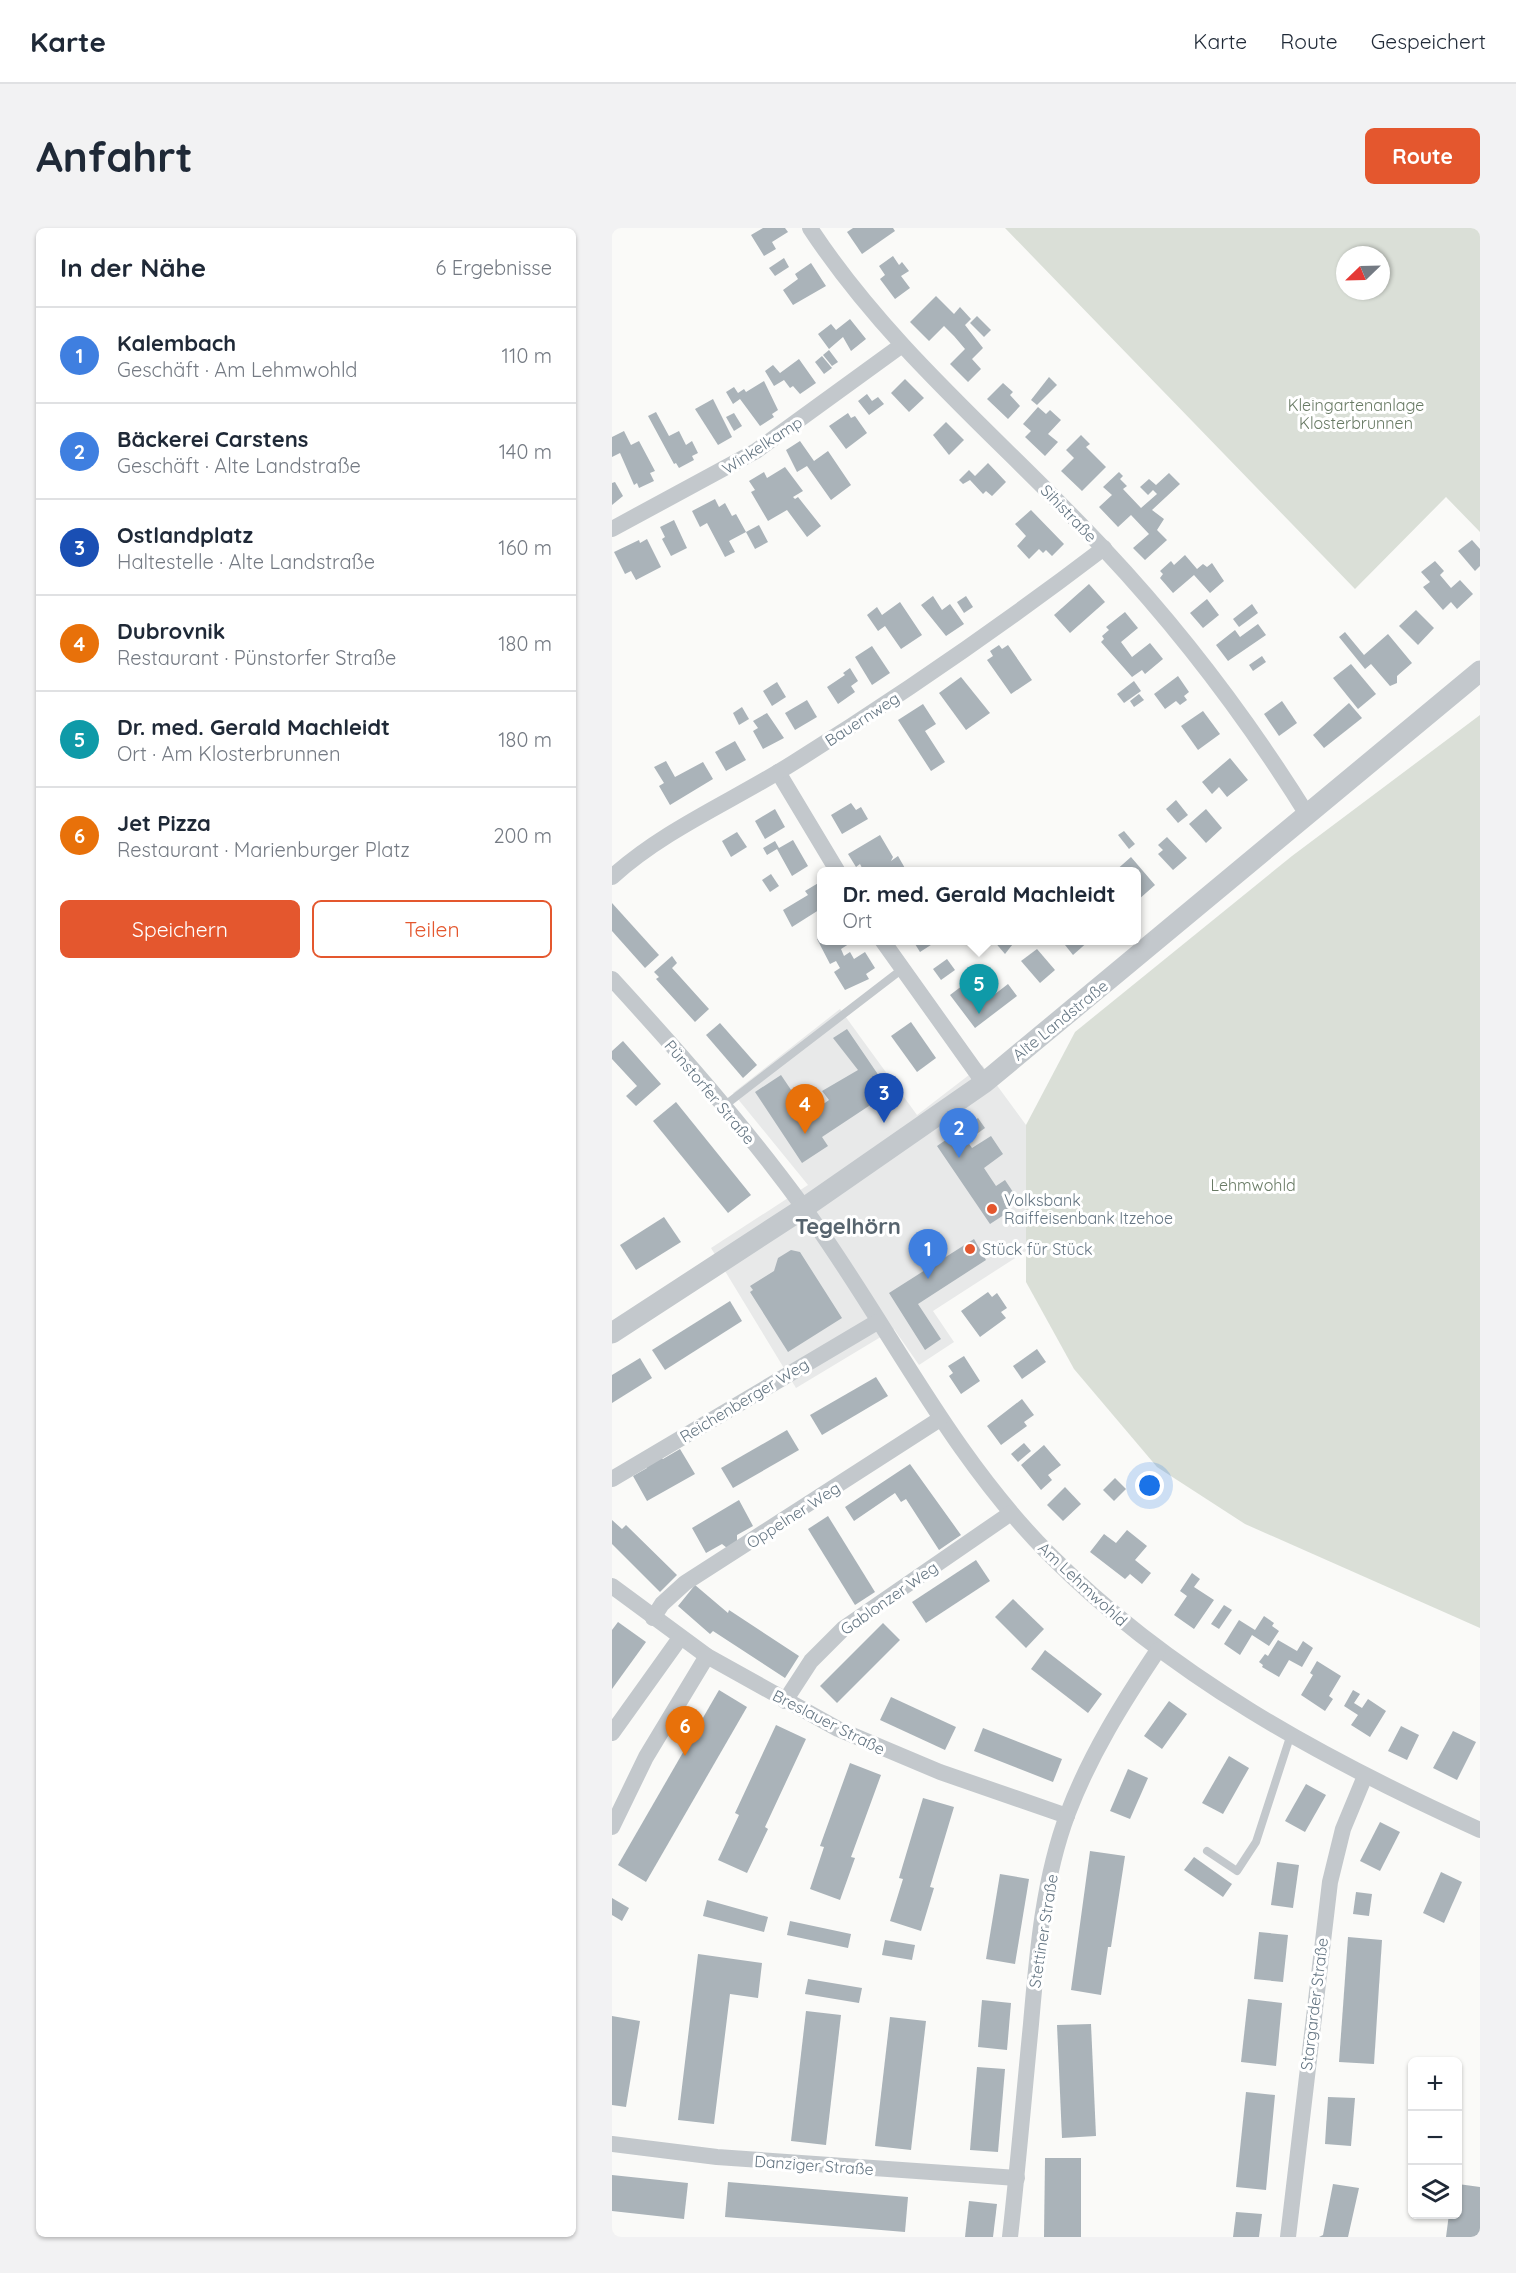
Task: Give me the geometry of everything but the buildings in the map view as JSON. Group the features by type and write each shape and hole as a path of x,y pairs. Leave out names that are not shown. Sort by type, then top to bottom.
{"street":[{"name":"Sihistraße","path":"810,228 843,276 902,345 1104,548 1212,676 1308,816"},
{"name":"Winkelkamp","path":"612,529 756,451 902,345"},
{"name":"Bauernweg","path":"612,877 651,845 778,772 966,651 1104,548"},
{"name":"Alte Landstraße","path":"612,1333 915,1139 1308,816 1480,671"},
{"path":"778,772 835,867"},
{"path":"885,945 984,1083"},
{"name":"Pünstorfer Straße","path":"612,979 724,1106 804,1209"},
{"name":"Am Lehmwohld","path":"804,1209 940,1419 1011,1513 1093,1596 1158,1650 1239,1704 1365,1776 1480,1830"},
{"name":"Reichenberger Weg","path":"612,1479 877,1322"},
{"name":"Oppelner Weg","path":"652,1618 662,1604 685,1583 940,1419"},
{"name":"Gablonzer Weg","path":"785,1701 811,1661 844,1628 1011,1513"},
{"name":"Breslauer Straße","path":"612,1586 652,1618 707,1656 785,1701 876,1747 1067,1816"},
{"path":"612,1733 680,1638"},
{"name":"Stettiner Straße","path":"1010,2237 1036,1968 1051,1875 1067,1816 1097,1748 1120,1707 1158,1650"},
{"path":"612,1827 646,1757 707,1656"},
{"name":"Stargarder Straße","path":"1288,2237 1330,1882 1343,1828 1365,1776"},
{"name":"Danziger Straße","path":"612,2144 717,2157 1017,2178"}],"lane":[{"path":"724,1106 901,970"},
{"path":"1207,1851 1237,1871 1256,1842 1291,1734"}],"shaded area":[{"path":"840,1009 917,1115 982,1065 1026,1125 1026,1251 933,1311 954,1342 919,1365 894,1329 796,1388 711,1248 808,1185 733,1093"}],"green space":[{"name":"Kleingartenanlage Klosterbrunnen","path":"1005,228 1480,228 1480,532 1446,497 1355,589"},
{"name":"Lehmwohld","path":"1480,715 1480,1628 1245,1524 1157,1467 1074,1369 1026,1282 1026,1125 1075,1032 1292,856"}],"place":[{"name":"Dr. med. Gerald Machleidt","path":"979,1014"},
{"name":"Ostlandplatz","path":"884,1123"},
{"name":"Dubrovnik","path":"805,1134"},
{"name":"Bäckerei Carstens","path":"959,1158"},
{"name":"Volksbank Raiffeisenbank Itzehoe","path":"992,1209"},
{"name":"Stück für Stück","path":"970,1249"},
{"name":"Kalembach","path":"928,1279"},
{"name":"Jet Pizza","path":"685,1756"}],"district":[{"name":"Tegelhörn","path":"848,1226"}]}
